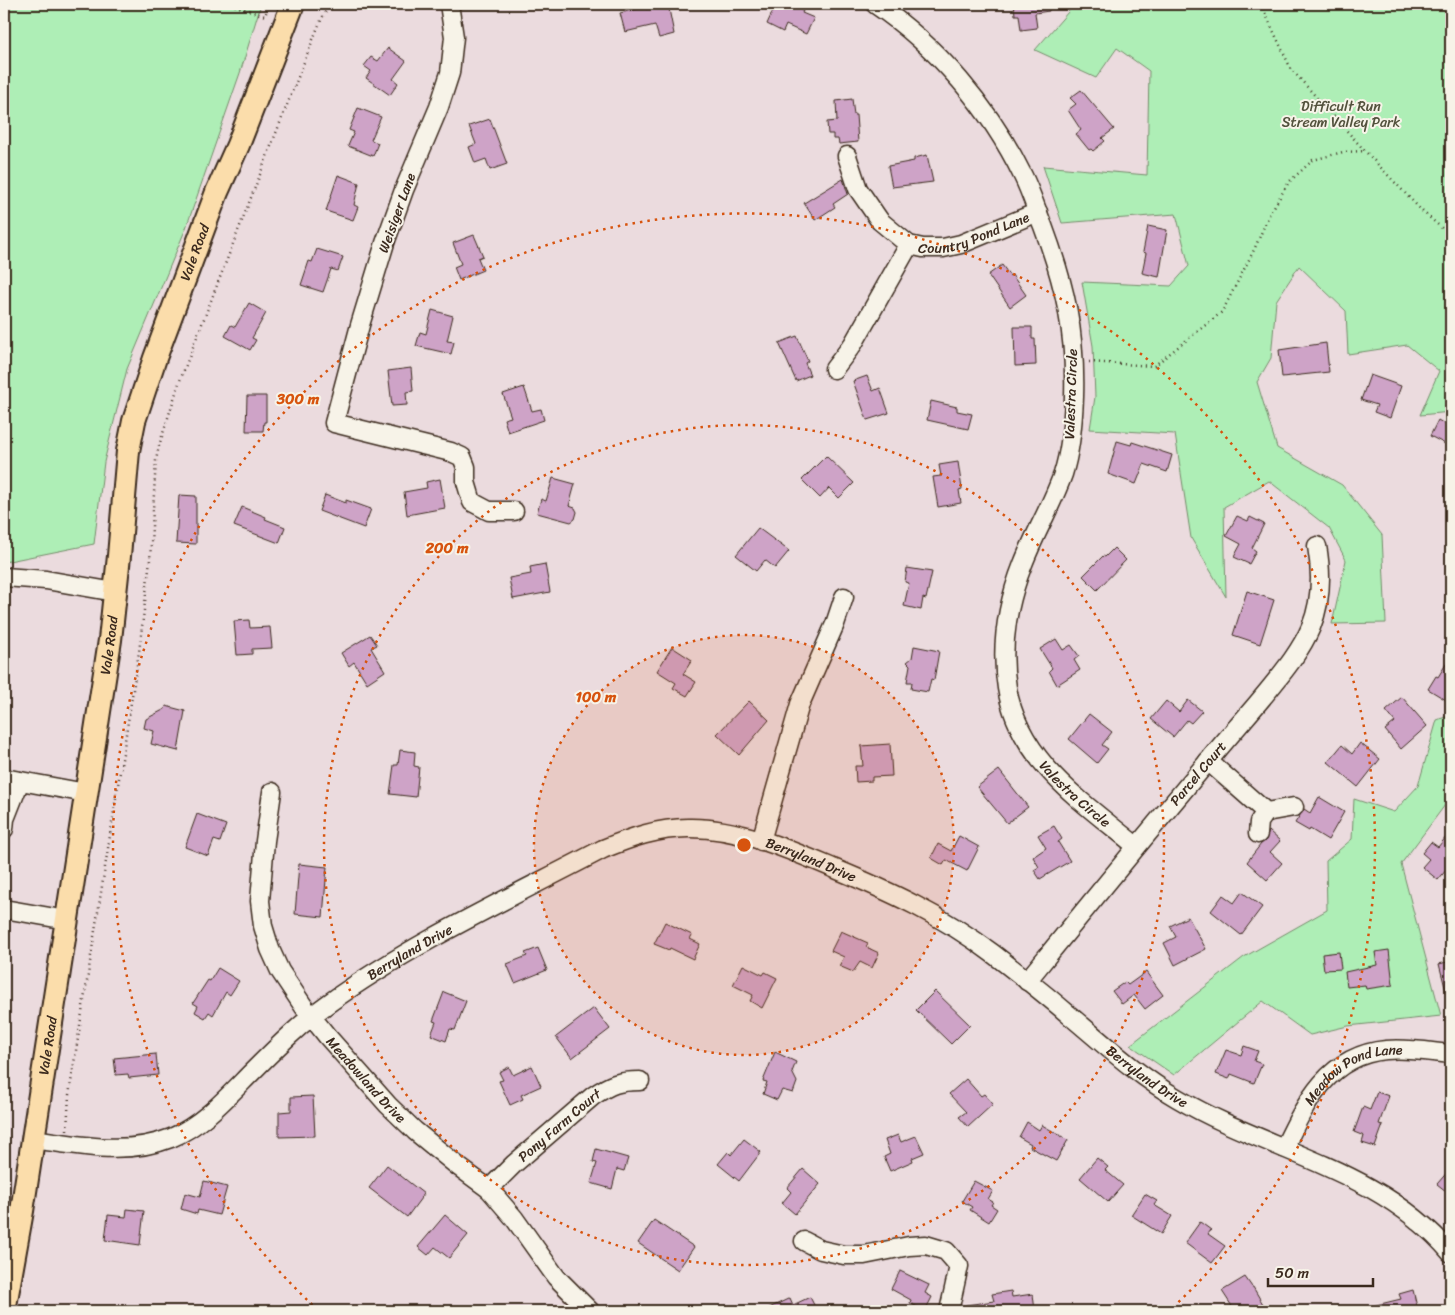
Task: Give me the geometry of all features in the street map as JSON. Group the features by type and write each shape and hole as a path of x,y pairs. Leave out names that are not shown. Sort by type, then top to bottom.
{"main road":[{"name":"Vale Road","path":"4,1311 33,1139 110,640 128,451 134,420 217,192 238,145 293,4"}],"street":[{"name":"Weisiger Lane","path":"449,4 454,37 450,73 439,107 404,190 385,243 360,325 334,423 451,452 462,457 466,467 466,482 472,502 489,511 514,511"},
{"name":"Valestra Circle","path":"875,4 920,38 974,97 997,130 1024,176 1056,262 1073,335 1073,421 1063,474 1023,564 1008,614 1005,635 1007,689 1020,730 1047,770 1064,787 1136,846"},
{"path":"834,369 853,344 909,245 880,221 858,189 847,156"},
{"name":"Country Pond Lane","path":"909,245 924,248 943,248 960,244 1038,212"},
{"name":"Parcel Court","path":"1027,981 1136,846 1280,677 1301,647 1317,609 1321,589 1321,569 1317,546"},
{"path":"4,577 46,580 115,592"},
{"path":"761,842 800,704 835,624 844,597"},
{"path":"1208,761 1266,812"},
{"path":"4,823 12,780 86,793"},
{"name":"Meadowland Drive","path":"272,792 260,889 263,926 270,949 280,971 312,1017 388,1105 415,1131 489,1189 514,1218 556,1277 590,1311"},
{"path":"1258,834 1259,822 1266,812 1294,807"},
{"name":"Berryland Drive","path":"33,1139 109,1148 129,1148 151,1144 172,1137 192,1127 210,1114 271,1053 312,1017 383,967 426,941 603,849 626,840 650,833 688,828 727,831 795,852 886,890 954,927 991,952 1123,1062 1175,1098 1211,1116 1346,1175 1372,1189 1422,1224 1451,1253"},
{"path":"4,909 67,920"},
{"name":"Meadow Pond Lane","path":"1284,1148 1315,1090 1346,1063 1366,1054 1385,1050 1406,1049 1451,1054"},
{"name":"Pony Farm Court","path":"489,1189 514,1164 593,1096 607,1087 623,1081 640,1081"},
{"path":"804,1241 821,1250 844,1255 864,1256 909,1246 926,1246 946,1251 959,1266 949,1311"}],"path":[{"path":"230,4 265,16 269,4"},
{"path":"66,1143 69,1095 139,652 150,560 156,460 159,446 179,383 287,105 329,4"},
{"path":"1261,4 1291,69 1423,212 1451,236"},
{"path":"1074,362 1154,366 1222,312 1254,250 1269,215 1289,182 1313,160 1343,152 1365,151"}],"green space":[{"path":"4,4 261,4 240,73 186,228 127,369 104,462 94,544 4,562"},
{"name":"Difficult Run Stream Valley Park","path":"1075,4 1451,4 1451,412 1420,415 1439,371 1407,345 1348,354 1346,311 1299,266 1276,301 1271,358 1257,382 1277,448 1342,485 1382,535 1386,623 1332,624 1346,560 1329,528 1269,481 1224,507 1226,597 1191,538 1175,434 1090,429 1095,397 1093,346 1082,282 1171,286 1189,266 1176,214 1062,223 1043,166 1147,175 1149,71 1117,48 1096,78 1035,50"},
{"path":"1451,715 1451,797 1401,864 1441,1016 1348,1026 1310,1035 1263,1001 1174,1075 1130,1045 1244,957 1327,910 1326,861 1352,839 1354,799 1394,812 1418,786 1437,720"}],"building":[{"path":"668,4 674,34 659,38 655,25 625,32 620,13"},
{"path":"776,4 788,4 814,18 806,34 786,25 783,32 767,24"},
{"path":"1014,4 1049,4 1049,11 1035,13 1037,28 1021,30 1019,15 1015,15"},
{"path":"388,48 406,61 393,79 398,83 390,95 366,78 371,71 364,66 371,57 378,61"},
{"path":"1081,90 1114,129 1102,138 1105,141 1093,151 1089,150 1076,134 1081,130 1068,110 1076,104 1070,98"},
{"path":"852,99 854,115 856,115 858,142 839,144 838,139 833,139 833,134 828,134 827,122 837,121 836,101"},
{"path":"358,108 381,117 371,140 378,143 373,156 348,146 354,132 349,130"},
{"path":"490,119 507,164 490,170 486,159 475,163 469,147 476,144 469,126"},
{"path":"927,155 933,182 892,187 888,166 914,161 914,158"},
{"path":"338,175 359,183 354,205 358,207 353,220 326,211"},
{"path":"843,179 848,194 833,204 835,207 815,220 804,203"},
{"path":"1148,226 1167,230 1159,277 1142,273 1146,253 1143,252"},
{"path":"474,235 483,256 478,258 483,270 459,280 454,267 461,264 453,243"},
{"path":"317,249 343,257 338,271 331,269 323,292 301,285 309,261 312,262"},
{"path":"1002,265 1010,276 1012,275 1026,295 1010,307 988,275"},
{"path":"249,303 266,313 252,338 256,340 250,350 225,336 231,325 235,327"},
{"path":"432,310 453,316 447,341 454,342 451,354 416,346 420,332 426,334"},
{"path":"1014,327 1032,327 1032,339 1035,339 1036,365 1015,366"},
{"path":"797,336 808,361 805,363 810,375 796,381 779,343"},
{"path":"1326,343 1329,372 1282,377 1279,350"},
{"path":"411,368 413,391 406,392 407,405 392,406 388,371"},
{"path":"1370,375 1401,386 1390,418 1374,412 1377,405 1361,400"},
{"path":"867,376 873,391 880,388 889,413 867,420 853,381"},
{"path":"524,387 532,411 541,409 544,420 508,432 504,419 511,417 503,394"},
{"path":"247,396 266,396 266,422 264,422 263,431 246,431"},
{"path":"931,401 957,407 957,411 972,414 968,429 927,420"},
{"path":"1438,420 1451,428 1451,447 1430,436"},
{"path":"1117,441 1131,445 1132,442 1172,455 1167,472 1144,464 1136,484 1108,474"},
{"path":"826,456 854,483 839,498 829,488 820,498 802,480"},
{"path":"958,462 962,489 959,490 961,503 938,507 933,477 941,476 939,465"},
{"path":"553,478 575,484 569,506 575,508 577,512 575,519 571,522 537,513 541,499 546,501"},
{"path":"440,479 445,508 407,515 404,492 427,488 426,482"},
{"path":"179,495 196,496 196,544 176,543"},
{"path":"325,495 346,503 346,500 371,509 364,528 319,511"},
{"path":"242,507 285,527 279,543 234,526"},
{"path":"1237,516 1248,521 1250,517 1264,524 1252,548 1256,551 1249,564 1234,557 1241,544 1226,536"},
{"path":"758,528 789,551 775,568 765,560 756,571 736,555"},
{"path":"1114,548 1126,560 1097,590 1083,576"},
{"path":"545,564 550,592 513,599 509,578 531,574 530,567"},
{"path":"907,568 932,572 926,599 923,598 921,610 904,606 909,583 905,582"},
{"path":"1247,591 1274,600 1260,644 1233,635"},
{"path":"249,620 250,628 270,627 272,648 252,649 252,654 237,655 234,621"},
{"path":"370,635 377,645 371,648 385,671 367,683 354,662 349,666 341,653"},
{"path":"1056,639 1063,650 1071,645 1079,656 1074,660 1080,670 1057,685 1049,671 1052,668 1040,649"},
{"path":"914,646 939,651 934,680 931,679 928,692 911,689 912,682 907,682 910,665 907,662 912,658"},
{"path":"672,647 692,660 683,674 696,682 687,696 673,688 676,683 657,671"},
{"path":"1451,656 1451,703 1428,689"},
{"path":"1402,697 1427,726 1401,749 1385,730 1395,722 1386,711"},
{"path":"1188,700 1202,711 1191,723 1187,720 1173,737 1151,719 1166,701 1179,712"},
{"path":"749,701 769,720 739,755 717,734"},
{"path":"166,706 185,711 178,751 151,744 154,731 144,728 146,719 165,709"},
{"path":"1089,714 1112,732 1102,745 1108,749 1097,763 1069,739"},
{"path":"1360,743 1380,759 1358,787 1328,762 1342,745 1352,754"},
{"path":"890,744 892,776 872,777 872,781 856,782 855,766 863,766 861,746"},
{"path":"400,750 415,752 414,766 419,767 416,797 390,794 394,765 398,765"},
{"path":"999,770 1028,807 1007,823 977,787"},
{"path":"1319,797 1344,812 1328,840 1310,829 1309,831 1295,823 1304,809 1310,813"},
{"path":"197,814 226,825 220,842 214,840 208,856 185,847"},
{"path":"1054,826 1062,839 1058,842 1070,861 1040,879 1034,870 1039,867 1033,857 1046,848 1038,835"},
{"path":"1269,831 1280,841 1270,852 1282,863 1267,880 1247,862 1266,840"},
{"path":"1451,831 1451,864 1438,880 1422,867 1429,859 1422,853 1431,842 1438,847"},
{"path":"959,836 979,847 967,871 946,860 943,865 931,858 938,844 951,851"},
{"path":"299,864 327,867 323,917 295,914"},
{"path":"1242,892 1262,907 1241,935 1211,911 1223,895 1234,903"},
{"path":"1188,917 1206,949 1175,965 1164,943 1176,937 1170,926"},
{"path":"665,922 692,935 690,939 700,944 693,959 670,948 669,950 654,944"},
{"path":"841,931 868,943 866,947 879,953 872,968 860,962 853,972 839,966 844,957 831,951"},
{"path":"538,948 547,970 515,983 507,964 527,956 525,953"},
{"path":"1389,950 1393,985 1366,989 1365,985 1347,987 1345,972 1377,965 1375,952"},
{"path":"1339,952 1341,969 1324,970 1322,954"},
{"path":"1451,961 1451,995 1447,995 1439,964"},
{"path":"743,965 763,975 765,972 777,978 762,1008 750,1001 753,995 733,985"},
{"path":"218,968 239,981 230,995 226,992 213,1015 209,1012 205,1018 195,1012 198,1006 193,1003"},
{"path":"1146,972 1163,995 1145,1009 1134,995 1122,1004 1112,991 1125,982 1128,985"},
{"path":"935,991 970,1025 951,1044 916,1010"},
{"path":"444,992 466,1001 455,1030 450,1029 446,1041 431,1035 436,1022 433,1021"},
{"path":"594,1008 610,1029 572,1058 556,1037"},
{"path":"1244,1046 1258,1051 1254,1061 1262,1064 1254,1083 1231,1074 1229,1079 1216,1074 1226,1050 1241,1055"},
{"path":"775,1052 796,1062 792,1072 797,1082 793,1093 782,1090 777,1100 763,1094 767,1082 763,1081"},
{"path":"156,1054 158,1075 129,1078 128,1074 116,1075 114,1058"},
{"path":"532,1066 541,1086 521,1095 523,1099 510,1105 499,1081 503,1080 499,1072 509,1067 513,1075"},
{"path":"966,1079 981,1096 984,1094 993,1104 968,1127 959,1117 966,1112 949,1094"},
{"path":"1377,1092 1389,1096 1379,1124 1383,1125 1375,1147 1362,1143 1364,1136 1354,1132 1363,1107 1370,1110"},
{"path":"313,1096 315,1136 279,1137 279,1112 291,1111 291,1097"},
{"path":"1027,1122 1039,1130 1042,1125 1068,1140 1056,1161 1030,1147 1031,1144 1019,1137"},
{"path":"898,1135 901,1142 916,1136 924,1153 912,1158 913,1161 890,1171 884,1157 890,1154 885,1140"},
{"path":"744,1139 761,1152 739,1181 718,1164 728,1152 731,1155"},
{"path":"596,1149 628,1158 624,1171 617,1169 612,1189 591,1183 597,1163 593,1162"},
{"path":"1097,1158 1108,1167 1105,1170 1123,1185 1108,1202 1080,1178"},
{"path":"387,1165 424,1194 407,1217 369,1188"},
{"path":"1451,1168 1451,1195 1437,1184"},
{"path":"803,1169 820,1184 795,1214 782,1203 791,1192 787,1188"},
{"path":"204,1181 227,1187 219,1215 198,1210 197,1214 181,1209 185,1193 200,1197"},
{"path":"974,1181 993,1191 988,1199 993,1202 991,1205 997,1209 989,1222 970,1210 972,1207 962,1201"},
{"path":"1145,1194 1157,1201 1154,1205 1172,1216 1161,1234 1131,1215"},
{"path":"127,1209 144,1211 140,1245 105,1240 108,1215 126,1217"},
{"path":"445,1215 468,1235 449,1258 435,1247 428,1255 418,1247"},
{"path":"654,1220 694,1247 678,1270 638,1243"},
{"path":"1200,1222 1211,1230 1208,1234 1225,1246 1212,1263 1185,1243"},
{"path":"900,1271 929,1285 925,1293 932,1297 925,1311 910,1303 911,1300 891,1289"},
{"path":"1245,1277 1267,1311 1235,1311 1222,1291"},
{"path":"1413,1290 1418,1311 1369,1311 1368,1307 1401,1299 1399,1294"},
{"path":"1011,1291 1012,1297 1033,1294 1035,1311 967,1311 966,1305 994,1301 992,1294"},
{"path":"810,1297 817,1311 763,1311 790,1298 793,1305"}]}
